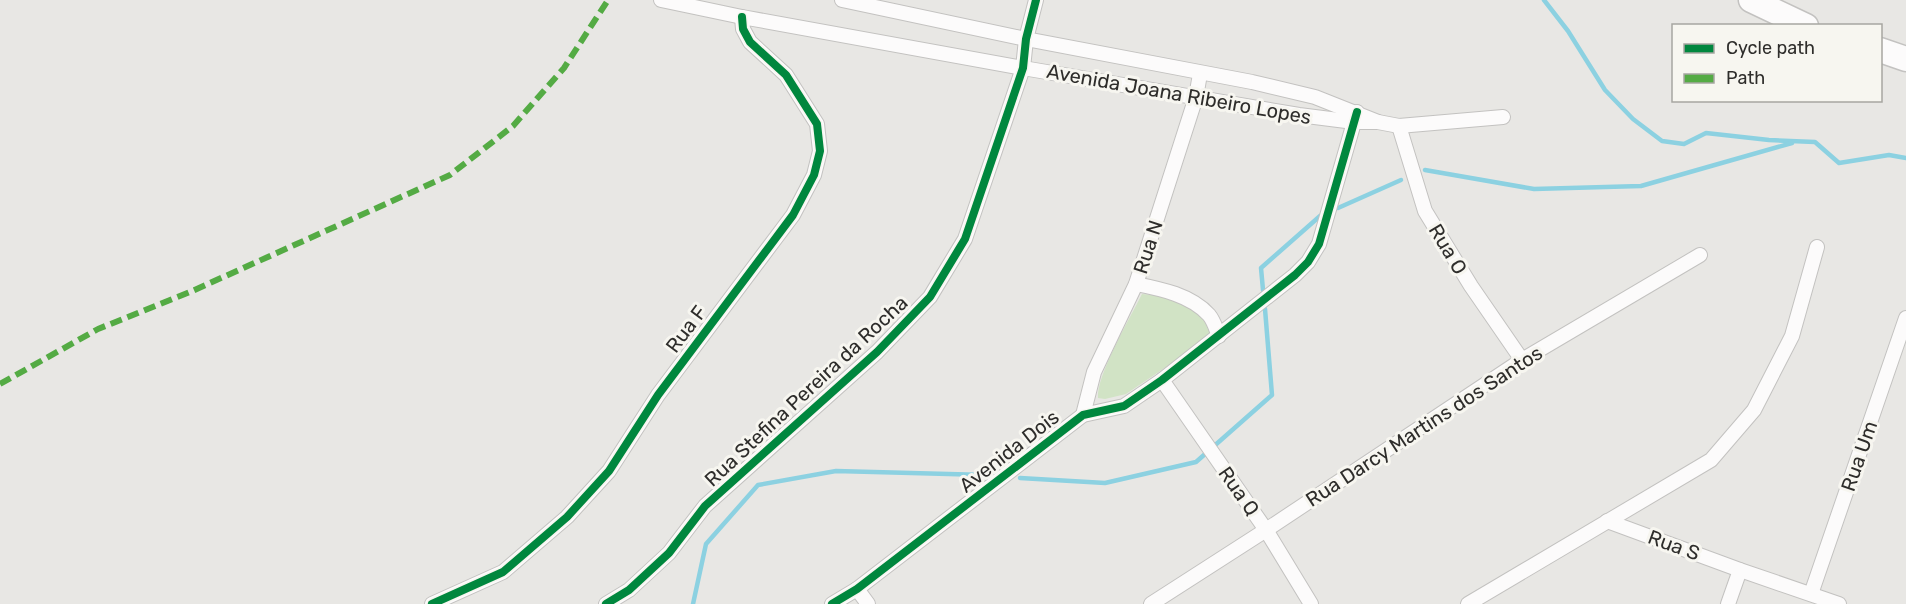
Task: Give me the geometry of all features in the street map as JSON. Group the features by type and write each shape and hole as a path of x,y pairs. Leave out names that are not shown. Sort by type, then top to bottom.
{"highway":[{"path":"1751,0 1802,24"},
{"path":"1882,50 1906,59"}],"street":[{"name":"Avenida Joana Ribeiro Lopes","path":"661,0 1023,68 1299,115 1355,117 1399,126 1503,117"},
{"name":"Avenida Joana Ribeiro Lopes","path":"842,0 1200,74 1252,82 1315,97 1355,117"},
{"name":"Rua Stefina Pereira da Rocha","path":"606,604 629,590 669,553 705,506 877,352 930,297 965,239 1023,68 1026,39 1036,0"},
{"name":"Rua F","path":"432,604 503,572 567,517 609,471 658,395 793,215 814,176 820,151 817,124 786,75 750,42 743,29 742,17"},
{"name":"Rua N","path":"1083,415 1094,372 1136,284 1196,97 1200,74"},
{"name":"Avenida Dois","path":"832,604 857,589 1083,415 1124,406 1162,380 1295,275 1308,262 1319,244 1355,117"},
{"name":"Rua O","path":"1399,126 1425,211 1471,286 1522,360"},
{"path":"1468,604 1711,460 1754,410 1792,336 1817,247"},
{"name":"Rua Darcy Martins dos Santos","path":"1151,604 1522,360 1700,255"},
{"path":"1136,284 1166,290 1199,306 1210,317 1219,336"},
{"name":"Rua Um","path":"1811,594 1906,318"},
{"name":"Rua Q","path":"1162,380 1266,530 1311,604"},
{"name":"Rua S","path":"1607,521 1839,604"},
{"path":"1728,604 1740,570"},
{"path":"857,589 868,604"}],"green space":[{"path":"1142,294 1164,296 1200,312 1212,336 1126,394 1105,399 1098,398 1102,376 1108,361"}],"waterway":[{"path":"1544,0 1568,31 1605,90 1633,119 1662,141 1684,144 1706,133 1815,142 1839,163 1889,155 1906,158"},
{"path":"1425,170 1534,189 1641,186 1792,143"},
{"path":"1338,208 1401,180"},
{"path":"1263,290 1261,268 1320,216"},
{"path":"1020,478 1105,483 1196,462 1272,395 1265,309"},
{"path":"693,604 706,544 758,485 836,471 986,475"}],"marked path":[{"path":"0,384 98,329 190,292 450,175 513,126 564,68 608,0"}],"cycle path":[{"path":"606,604 629,590 669,553 705,506 877,352 930,297 965,239 1023,68 1026,39 1036,0"},
{"path":"432,604 503,572 567,517 609,471 658,395 793,215 814,175 820,151 817,124 786,75 750,42 743,29 742,17"},
{"path":"832,604 857,589 1083,415 1124,406 1162,380 1295,275 1308,262 1319,244 1357,112"}]}
